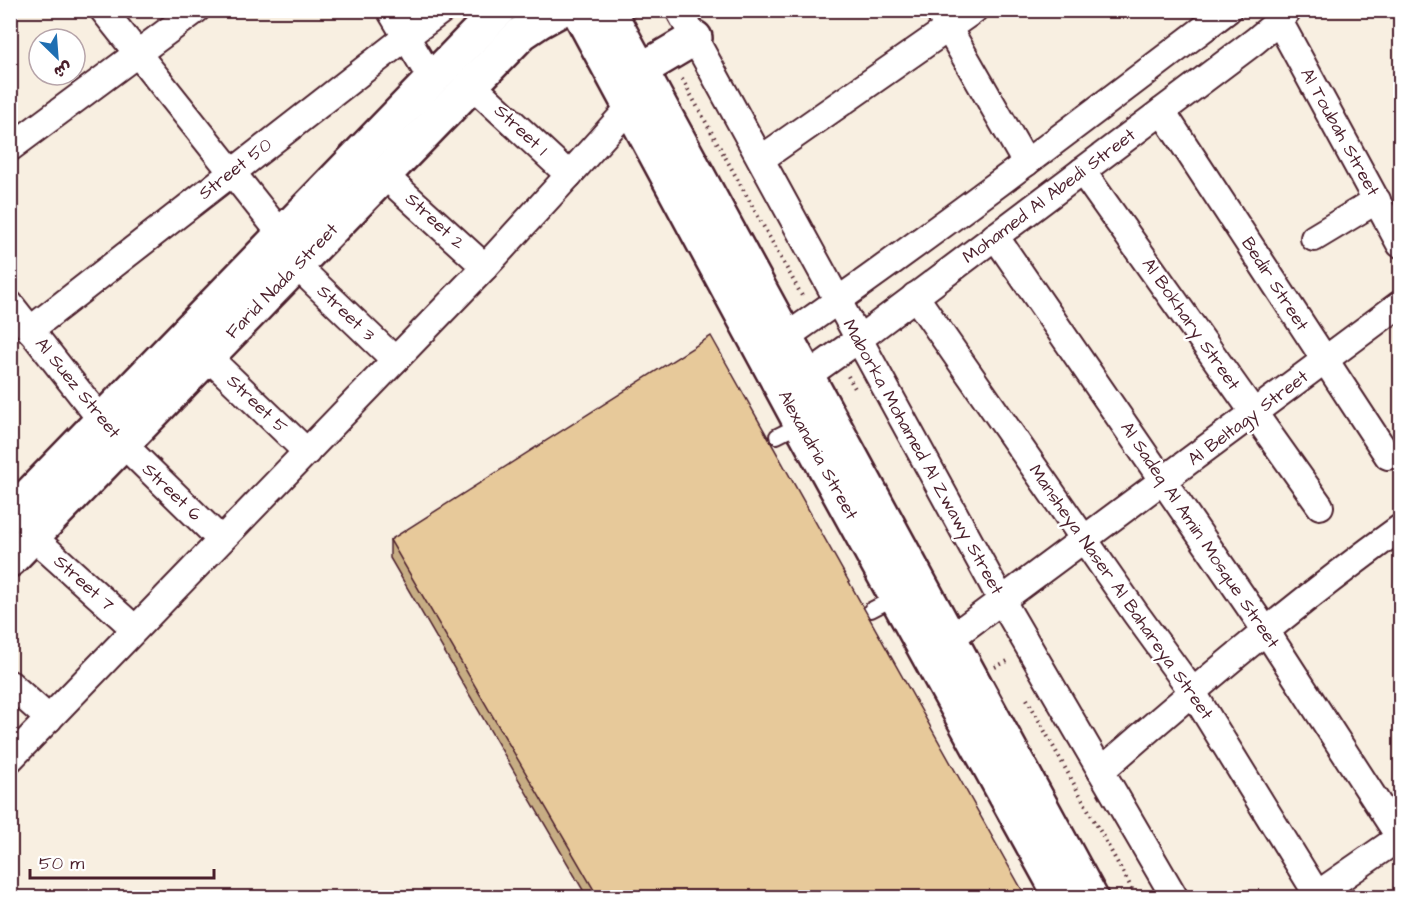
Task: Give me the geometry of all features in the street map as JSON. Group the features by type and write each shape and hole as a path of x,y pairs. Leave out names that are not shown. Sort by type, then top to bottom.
{"street":[{"path":"103,10 232,172 286,229 305,256"},
{"path":"10,148 196,10"},
{"path":"390,10 432,80"},
{"name":"Street 50","path":"30,330 442,10"},
{"name":"Farid Nada Street","path":"10,560 22,526 113,433 286,229 499,10"},
{"name":"Farid Nada Street","path":"113,433 208,357 522,33 560,10"},
{"name":"Alexandria Street","path":"578,10 630,107 789,430 887,550 951,638 1091,897"},
{"name":"Alexandria Street","path":"608,10 668,54 718,210 807,376 887,550 883,603 1062,897"},
{"name":"Maborka Mohamed Al Zwawy Street","path":"679,10 668,54 732,106 1002,602 1175,897"},
{"path":"766,169 943,20 974,10"},
{"path":"786,336 838,301 1067,133 1228,10"},
{"name":"Mohamed Al Abedi Street","path":"807,376 1255,41 1283,16"},
{"name":"Al Toubah Street","path":"1283,16 1401,244"},
{"path":"943,20 1026,163"},
{"name":"Street 1","path":"472,85 569,176"},
{"path":"10,759 485,267 630,107"},
{"name":"Bedir Street","path":"1162,111 1388,456"},
{"name":"Al Bokhary Street","path":"1067,133 1086,168 1320,506"},
{"name":"Street 2","path":"384,175 485,267"},
{"path":"1314,238 1377,200"},
{"name":"Al Sadeq Al Amin Mosque Street","path":"995,236 1266,631 1400,838"},
{"name":"Street 3","path":"305,256 395,360"},
{"name":"Mansheya Naser Al Bahareya Street","path":"915,296 1192,691 1315,896"},
{"name":"Al Suez Street","path":"10,304 113,433"},
{"name":"Al Beltagy Street","path":"951,638 1401,304"},
{"name":"Street 5","path":"208,357 307,452"},
{"name":"Street 6","path":"113,433 221,540"},
{"name":"Street 7","path":"22,526 135,629"},
{"path":"1101,771 1192,691 1266,631 1399,533"},
{"path":"10,684 49,719"},
{"path":"1315,896 1400,838"}],"path":[{"path":"668,54 692,130 746,194 814,317"},
{"path":"692,130 732,106"},
{"path":"718,210 746,194 766,169"},
{"path":"973,678 1030,650"},
{"path":"1002,652 1007,662"},
{"path":"1024,692 1137,897"},
{"path":"1018,761 1077,730"},
{"path":"1061,842 1096,823"}],"building":[{"path":"711,336 1026,897 598,897 390,540"}]}
